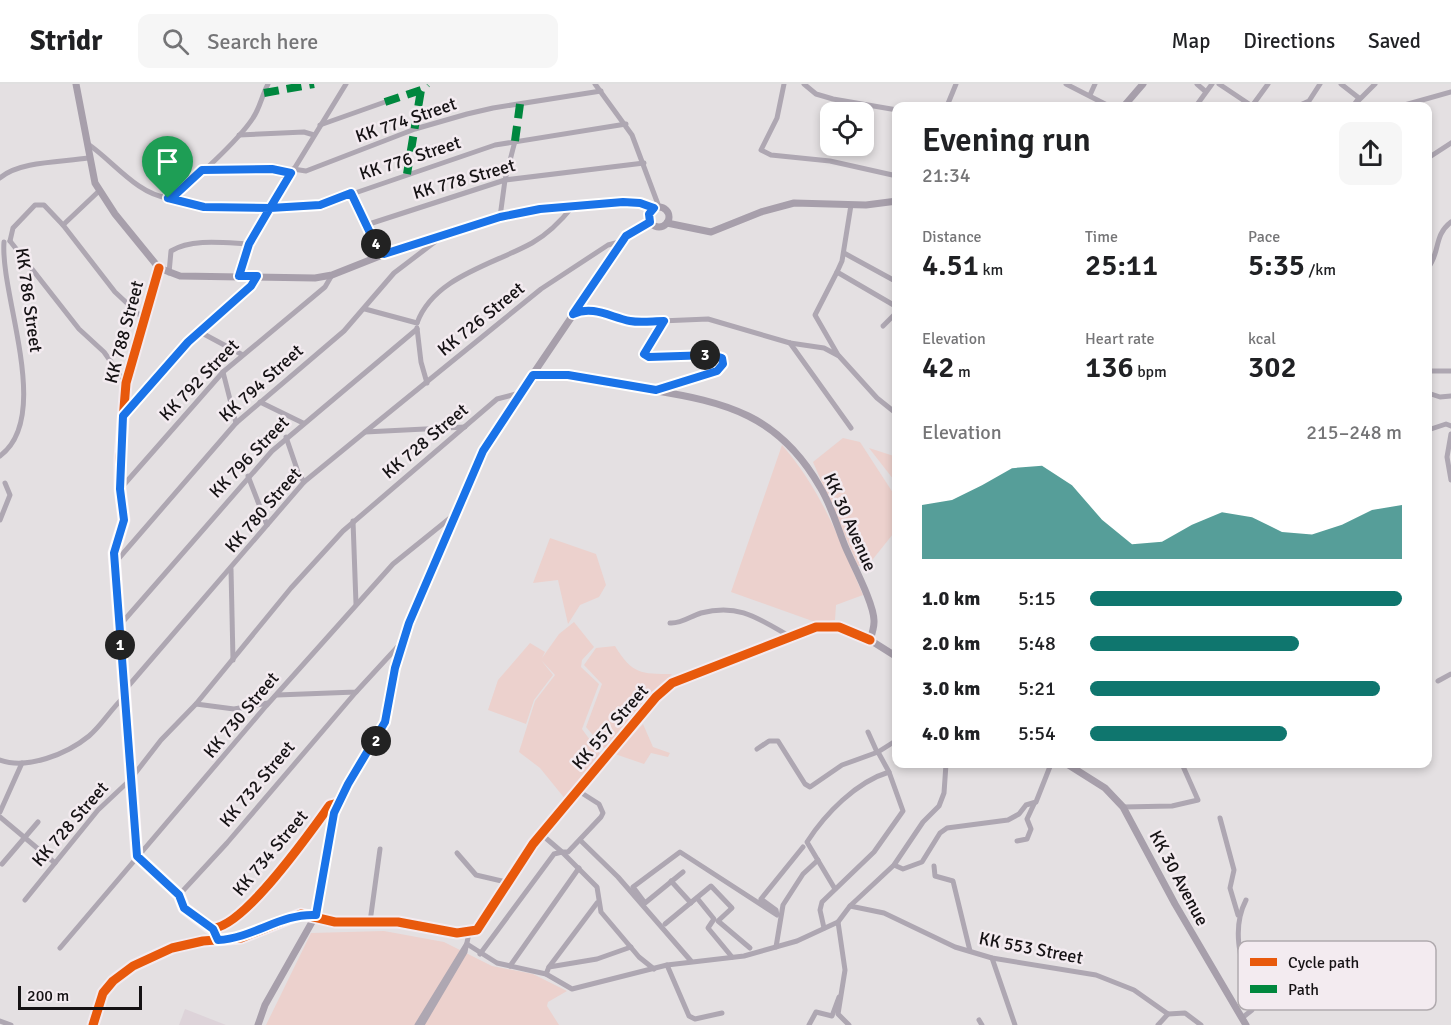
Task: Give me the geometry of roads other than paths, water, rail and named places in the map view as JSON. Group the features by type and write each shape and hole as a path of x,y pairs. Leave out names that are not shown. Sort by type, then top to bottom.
{"main road":[{"path":"76,84 85,123 88,158 99,191 159,268 180,276 315,278 332,275 384,254 500,217 573,206 631,202 657,208 667,213 667,223"},
{"path":"1127,102 1143,84"},
{"path":"650,222 658,227 667,223 711,232 758,213 794,203 851,205 892,201"},
{"path":"650,222 649,214 657,208"},
{"path":"258,1025 265,1005 316,915 331,826 338,802 385,722 402,642 483,451 623,241 629,233 650,222"},
{"name":"KK 30 Avenue","path":"533,375 568,375 704,398 724,404 753,418 784,440 805,464 821,488 873,615 870,640"},
{"path":"870,640 892,654"},
{"name":"KK 30 Avenue","path":"1073,768 1105,788 1124,807 1176,904 1244,1021"}],"street":[{"path":"168,198 176,194 239,135 254,117 268,84"},
{"path":"239,276 249,244 346,84"},
{"path":"596,84 626,124 644,163 657,208"},
{"path":"784,84 777,118 761,150 771,155 830,162 892,175"},
{"path":"804,84 816,94 833,99 892,109"},
{"path":"949,102 956,84"},
{"path":"1066,84 1102,102"},
{"path":"1090,95 1095,84"},
{"path":"1197,84 1205,90"},
{"path":"1198,102 1205,90 1212,84"},
{"path":"1220,84 1246,102"},
{"path":"1255,102 1268,84"},
{"path":"1309,102 1320,84"},
{"path":"1341,84 1359,100 1375,84"},
{"name":"KK 774 Street","path":"202,170 306,171 415,129 484,110 602,91"},
{"path":"1415,102 1451,92"},
{"path":"320,124 386,102"},
{"name":"KK 776 Street","path":"87,143 107,157 144,191 204,207 270,208 320,205 495,145 626,124"},
{"path":"239,135 304,132 314,135"},
{"path":"500,217 505,180 515,141"},
{"path":"1432,155 1451,143"},
{"path":"0,178 24,166 88,158"},
{"name":"KK 778 Street","path":"366,225 505,180 644,163"},
{"path":"99,191 63,225 115,292 145,320"},
{"path":"351,193 366,225 384,254"},
{"name":"KK 786 Street","path":"0,456 9,447 18,427 25,377 6,272 5,241 21,218 39,204 63,225"},
{"path":"851,205 844,253 815,315 839,356 877,398 892,410"},
{"name":"KK 796 Street","path":"120,625 248,476 286,437 417,326 425,305 436,293 460,277 533,242 561,220 573,206"},
{"path":"1432,262 1436,257 1438,234 1451,222"},
{"name":"KK 794 Street","path":"113,565 236,423 344,331 394,273 441,237"},
{"path":"5,241 79,329 104,352 126,383"},
{"name":"KK 726 Street","path":"365,432 541,289 609,245 623,241"},
{"path":"170,273 171,251 182,246 249,244"},
{"path":"844,253 892,279"},
{"name":"KK 788 Street","path":"137,856 120,625 113,565 116,540 124,520 120,489 126,383 159,268"},
{"path":"837,272 892,304"},
{"name":"KK 792 Street","path":"120,489 223,372 318,292 332,275"},
{"path":"123,416 200,332 235,303 257,276"},
{"path":"365,309 417,326 421,362 427,382"},
{"path":"573,314 582,310 592,311 637,322 708,319 790,343 819,346 839,356"},
{"path":"883,326 892,317"},
{"path":"656,390 717,371 723,364 722,358 712,355 649,357 644,354 664,321"},
{"path":"200,332 242,354"},
{"path":"790,343 851,428"},
{"path":"1432,371 1451,371"},
{"path":"223,372 236,423"},
{"name":"KK 728 Street","path":"25,900 108,799 130,780 161,740 196,704 291,588 353,521 500,398 520,393"},
{"path":"1432,394 1440,397 1451,396"},
{"path":"260,402 303,423"},
{"path":"1432,429 1450,424"},
{"path":"365,432 465,427"},
{"name":"KK 780 Street","path":"0,760 22,763 45,758 88,736 304,482 365,432"},
{"path":"1451,434 1446,457 1451,480"},
{"path":"286,437 298,472 304,482"},
{"path":"248,476 267,525"},
{"path":"0,520 10,495 5,483"},
{"name":"KK 730 Street","path":"60,948 356,604 406,552 456,513"},
{"path":"353,521 356,604"},
{"path":"231,569 233,660"},
{"path":"670,623 708,612 735,609 789,636"},
{"name":"KK 557 Street","path":"468,933 477,930 483,922 506,882 541,834 656,697 672,683 816,627 829,626 854,632 870,640"},
{"name":"KK 732 Street","path":"179,895 402,642"},
{"path":"1438,681 1451,674"},
{"path":"277,695 357,692"},
{"path":"196,704 234,709 270,702"},
{"path":"824,928 820,910 822,902 874,852 900,819 903,811 889,772 868,732"},
{"path":"757,749 769,741 778,741 805,784 810,787 842,765 878,752 892,743"},
{"path":"22,763 0,814 55,863"},
{"path":"467,944 497,963 546,975 572,989 667,965 732,957 776,947 838,922 850,906 894,865 923,822 939,806 944,793 946,768"},
{"path":"1017,841 1027,838 1030,832 1026,819 1050,768"},
{"path":"1124,807 1172,806 1198,800 1184,768"},
{"path":"835,890 807,842 848,797 867,782 889,772"},
{"path":"480,954 554,854 568,852 603,813 599,804 577,790"},
{"name":"KK 734 Street","path":"213,929 226,926 262,891 330,805 338,802"},
{"path":"894,865 903,869 922,862 940,832 947,828 1008,820 1019,814 1026,805 1034,804"},
{"path":"1220,818 1234,870 1230,888 1238,915 1239,941"},
{"path":"2,864 38,822"},
{"path":"541,834 579,868 600,892 597,903 549,967 546,975"},
{"path":"580,840 618,877 691,961"},
{"path":"683,872 645,903 633,887 680,852 777,915 776,910 761,899 803,847"},
{"path":"370,922 380,849"},
{"path":"457,853 476,875 506,882"},
{"path":"137,856 179,895 184,908 213,929 218,940"},
{"path":"776,947 783,905 803,874 818,860"},
{"path":"934,866 935,876 953,881 970,951"},
{"path":"510,966 579,868"},
{"path":"671,881 691,903"},
{"path":"665,924 711,886 732,908 718,921 750,948"},
{"path":"697,898 714,919 708,928 732,957"},
{"path":"1238,915 1246,900"},
{"path":"597,903 601,912 654,969"},
{"name":"KK 553 Street","path":"850,906 884,913 955,947 992,958 1096,975 1134,990 1168,1014 1185,1014 1201,1025"},
{"path":"93,1025 103,993 124,973 172,948 247,936 283,919 302,914 316,915 335,922 398,922 468,933 465,952 422,1025"},
{"path":"838,922 845,970 838,1014 849,1025"},
{"path":"417,1025 461,949 467,944"},
{"path":"549,967 585,962 632,947"},
{"path":"992,958 1015,1025"},
{"path":"667,965 689,1016 695,1019 722,1014"},
{"path":"809,1025 816,1012 827,1019 832,1016 840,996"},
{"path":"1158,1025 1168,1014"},
{"path":"0,1021 11,1025"}]}
